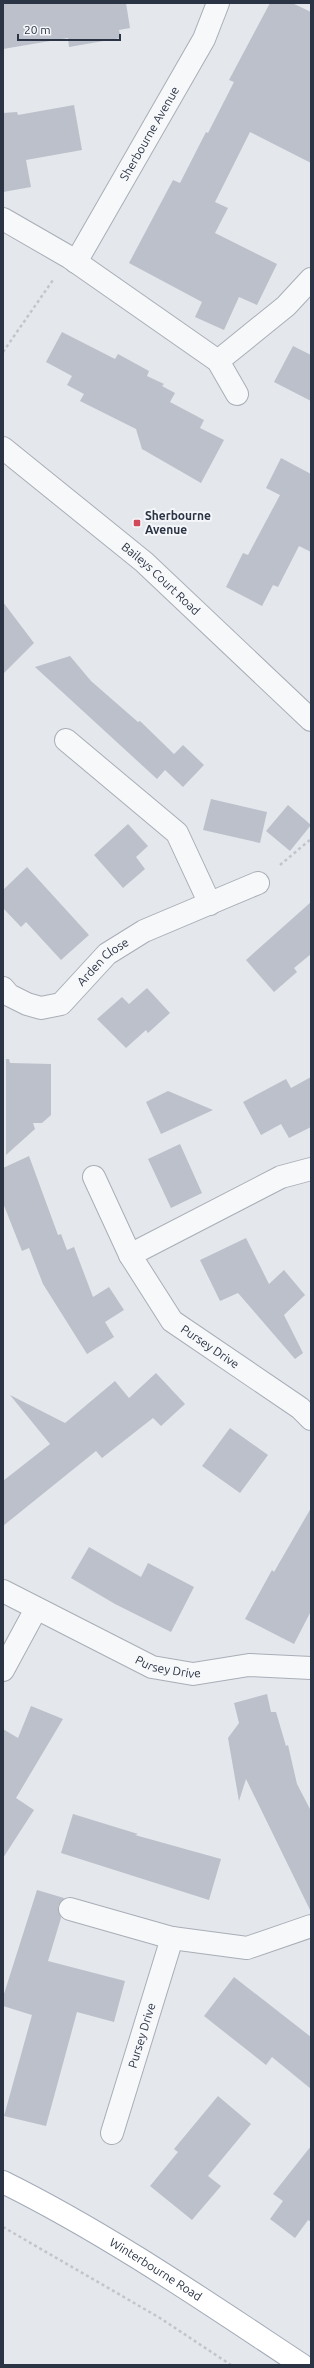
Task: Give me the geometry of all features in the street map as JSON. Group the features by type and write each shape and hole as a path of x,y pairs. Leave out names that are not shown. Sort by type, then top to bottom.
{"main road":[{"name":"Winterbourne Road","path":"3,2182 45,2203 170,2278 302,2365"}],"street":[{"name":"Sherbourne Avenue","path":"72,260 204,39 218,3"},
{"path":"3,219 72,260 218,361 237,394"},
{"path":"218,361 286,306 311,280"},
{"name":"Baileys Court Road","path":"3,448 144,562 311,720"},
{"path":"66,740 177,833 210,904"},
{"name":"Arden Close","path":"3,988 9,995 27,1004 41,1008 61,1004 107,954 144,931 258,883"},
{"path":"130,1255 281,1177 311,1169"},
{"name":"Pursey Drive","path":"94,1177 130,1255 172,1321 300,1408 311,1419"},
{"name":"Pursey Drive","path":"3,1591 152,1668 193,1674 249,1665 311,1668"},
{"path":"3,1670 36,1609"},
{"path":"70,1909 172,1938 247,1948 311,1926"},
{"name":"Pursey Drive","path":"112,2133 172,1938"}],"path":[{"path":"3,352 72,260"},
{"path":"258,883 311,839"},
{"path":"3,2227 160,2318 231,2365"}],"building":[{"path":"3,3 126,3 130,28 119,30 121,38 69,47 68,38 3,49"},
{"path":"270,3 292,3 311,12 311,163 250,132 215,202 228,208 215,233 277,264 257,305 239,297 224,330 195,317 202,302 129,263 173,180 180,183 206,132 208,133 234,82 229,80"},
{"path":"74,105 82,150 26,160 31,187 3,192 3,113 17,112 18,115"},
{"path":"62,332 115,359 118,354 149,371 147,376 164,384 162,386 175,393 170,402 204,420 200,428 224,440 201,483 142,449 136,429 80,401 84,394 67,385 72,376 46,362"},
{"path":"293,346 311,355 311,401 274,382"},
{"path":"281,458 311,474 311,552 299,546 278,587 273,585 262,606 226,587 243,553 248,555 280,495 266,488"},
{"path":"3,602 34,643 3,674"},
{"path":"70,656 91,681 138,722 140,721 174,754 183,745 204,765 183,787 165,770 157,779 35,667"},
{"path":"211,799 267,812 260,843 203,830"},
{"path":"288,805 311,825 290,851 266,831"},
{"path":"128,824 148,846 136,857 145,869 123,888 94,855"},
{"path":"27,867 89,935 61,960 26,922 21,927 3,908 3,890"},
{"path":"311,902 311,954 294,968 297,972 274,992 246,960"},
{"path":"147,988 170,1013 148,1033 146,1030 126,1048 97,1019 122,997 129,1004"},
{"path":"6,1059 9,1059 10,1063 51,1064 51,1115 42,1123 33,1123 35,1129 6,1155"},
{"path":"311,1077 311,1127 289,1138 281,1124 261,1135 243,1102 286,1079 291,1088"},
{"path":"168,1091 213,1110 161,1134 146,1102"},
{"path":"180,1144 202,1193 171,1208 148,1159"},
{"path":"29,1156 58,1235 61,1234 67,1250 74,1247 93,1297 109,1287 124,1310 105,1322 114,1337 87,1354 43,1284 29,1248 22,1251 3,1203 3,1168"},
{"path":"246,1238 269,1284 284,1270 305,1295 284,1315 303,1353 295,1359 238,1293 220,1301 200,1260"},
{"path":"156,1373 185,1404 161,1426 153,1418 102,1458 96,1451 3,1526 3,1481 50,1444 10,1395 65,1423 115,1381 129,1398"},
{"path":"230,1428 268,1455 240,1493 202,1466"},
{"path":"311,1508 311,1611 294,1644 245,1619 272,1570 274,1572"},
{"path":"89,1547 141,1577 148,1563 194,1587 171,1632 115,1604 71,1578"},
{"path":"267,1694 271,1712 276,1712 286,1746 288,1745 297,1784 311,1811 311,1912 246,1779 239,1801 228,1738 239,1723 234,1703"},
{"path":"31,1706 63,1719 16,1798 34,1810 3,1858 3,1729 18,1738"},
{"path":"73,1814 138,1834 135,1835 221,1859 209,1900 61,1853"},
{"path":"37,1890 64,1898 58,1906 61,1918 48,1961 125,1981 114,2022 77,2012 46,2126 4,2116 32,2015 3,2006 3,1997"},
{"path":"234,1977 311,2037 311,2089 272,2057 266,2065 204,2016"},
{"path":"218,2096 251,2124 208,2176 221,2186 192,2220 150,2186 178,2152 174,2149"},
{"path":"311,2146 311,2222 308,2220 295,2238 270,2219 283,2201 273,2194"}],"place":[{"name":"Sherbourne Avenue","path":"137,523"}]}
